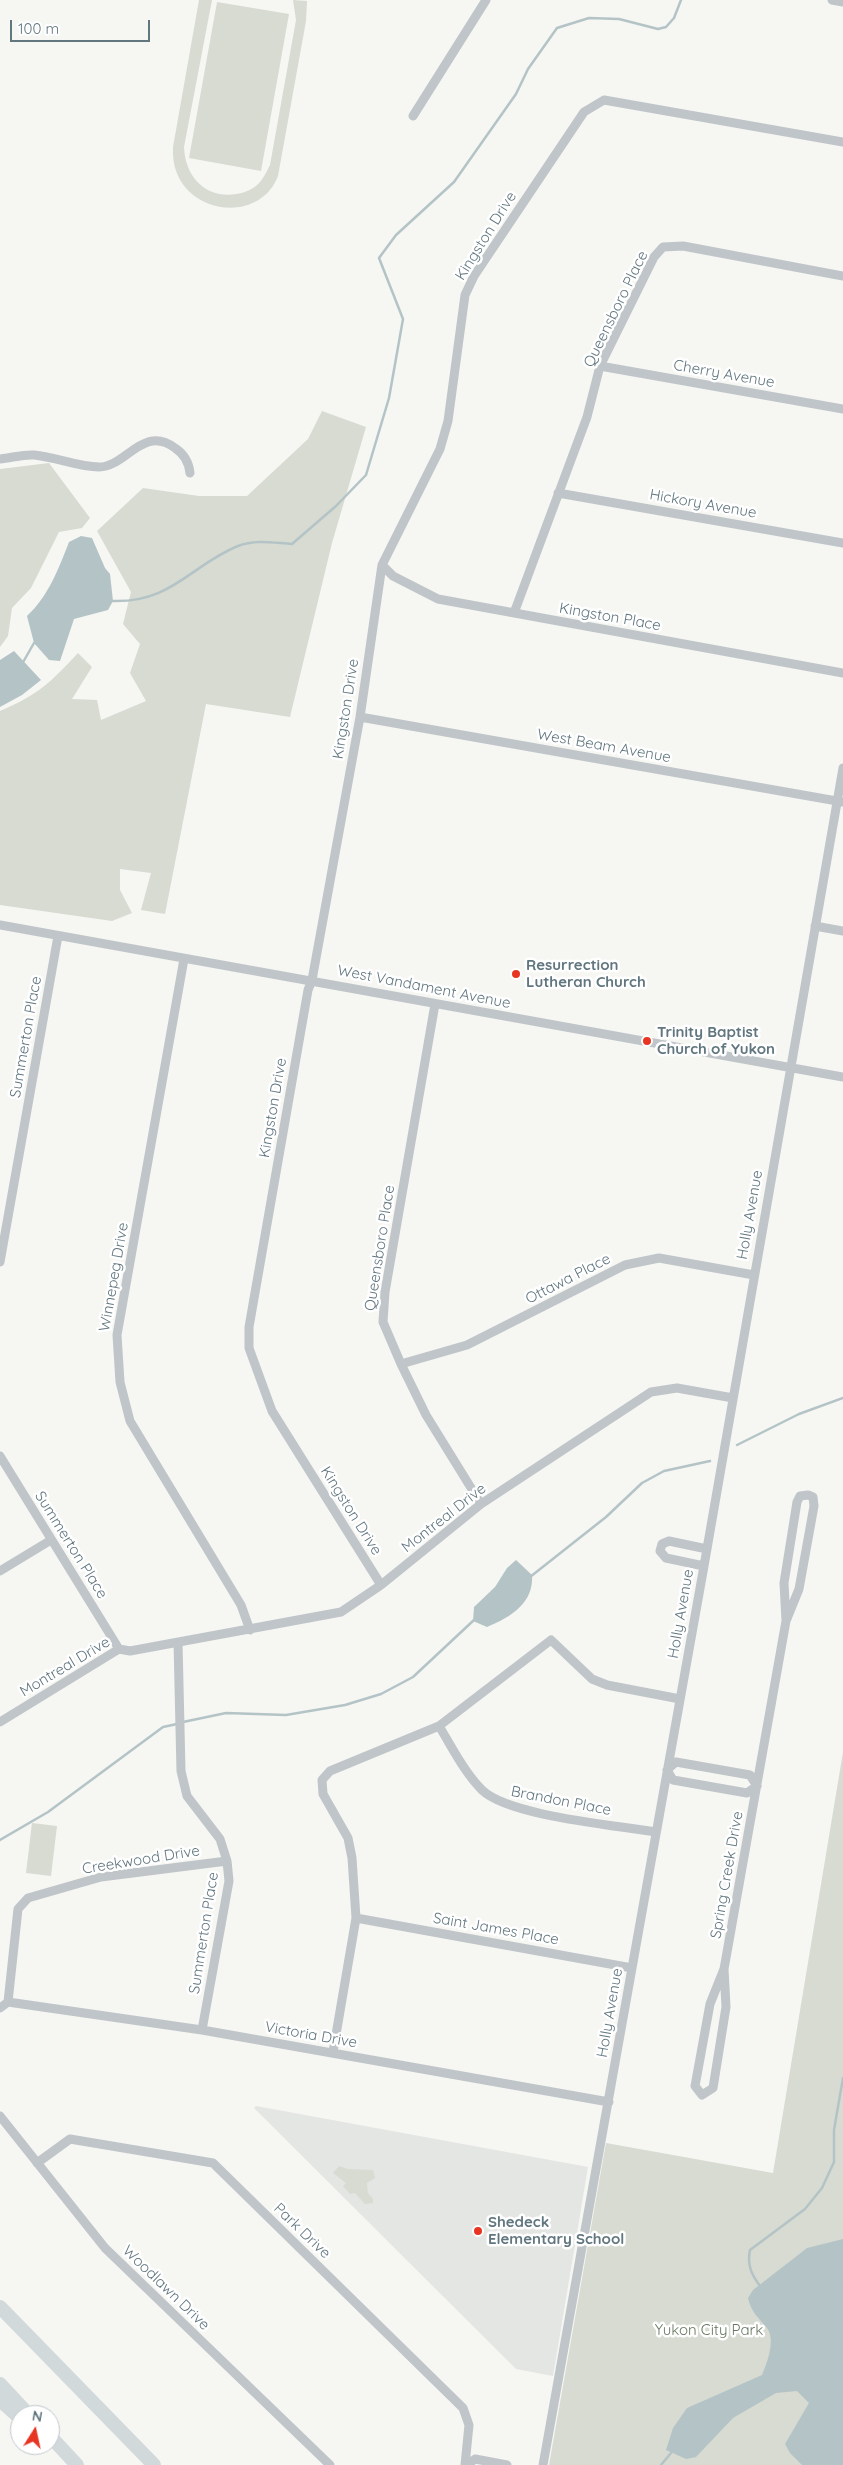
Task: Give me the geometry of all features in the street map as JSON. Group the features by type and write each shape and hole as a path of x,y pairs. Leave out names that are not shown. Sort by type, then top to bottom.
{"highway":[{"path":"0,2307 154,2465"},
{"path":"0,2384 20,2405"},
{"path":"0,2400 10,2409"},
{"path":"60,2446 78,2465"},
{"path":"60,2455 70,2465"}],"street":[{"path":"413,116 486,0"},
{"path":"832,0 843,2"},
{"name":"Kingston Drive","path":"381,1584 272,1411 249,1348 250,1318 306,999 312,980 360,717 382,565 440,449 448,421 465,295 474,276 584,112 604,100 843,142"},
{"name":"Queensboro Place","path":"514,613 587,417 600,366 654,257 663,247 682,246 843,276"},
{"name":"Cherry Avenue","path":"600,366 843,409"},
{"path":"0,459 32,455 99,467 111,465 132,449 148,442 157,442 172,445 179,450 189,464 190,473"},
{"name":"Hickory Avenue","path":"558,492 843,543"},
{"name":"Kingston Place","path":"382,565 393,576 438,599 843,673"},
{"name":"West Beam Avenue","path":"360,717 840,801"},
{"name":"Holly Avenue","path":"543,2465 704,1566 815,926 840,801 843,768"},
{"name":"West Vandament Avenue","path":"0,925 843,1077"},
{"path":"815,926 843,931"},
{"name":"Summerton Place","path":"0,1262 58,936"},
{"name":"Winnepeg Drive","path":"184,959 117,1335 120,1382 130,1421 241,1605 250,1630"},
{"name":"Queensboro Place","path":"435,1004 384,1292 383,1322 426,1415 481,1504"},
{"name":"Ottawa Place","path":"401,1364 467,1345 625,1265 640,1260 659,1258 754,1275"},
{"name":"Montreal Drive","path":"0,1722 119,1649 130,1651 341,1612 381,1584 481,1504 651,1392 677,1388 733,1398"},
{"name":"Summerton Place","path":"0,1456 119,1649"},
{"name":"Spring Creek Drive","path":"724,1969 726,2007 713,2088 702,2095 695,2086 710,2004 724,1969 786,1621 799,1588 814,1506 814,1497 808,1495 800,1496 797,1502 784,1583 786,1621"},
{"path":"0,1571 51,1540"},
{"path":"704,1566 666,1558 660,1551 662,1544 669,1541 706,1549"},
{"path":"332,2052 356,1918 352,1858 348,1838 323,1794 322,1780 330,1770 439,1726 551,1640 592,1679 607,1685 680,1699"},
{"name":"Summerton Place","path":"178,1642 181,1771 188,1796 220,1839 227,1861 229,1881 202,2030"},
{"name":"Brandon Place","path":"439,1726 468,1775 482,1791 498,1802 520,1810 656,1832"},
{"path":"667,1770 676,1762 750,1775 757,1786"},
{"name":"Spring Creek Drive","path":"667,1770 673,1780 747,1793 757,1786"},
{"name":"Creekwood Drive","path":"8,2002 18,1909 28,1898 101,1877 227,1861"},
{"name":"Saint James Place","path":"356,1918 632,1968"},
{"path":"0,2008 8,2002"},
{"name":"Victoria Drive","path":"8,2002 202,2030 609,2102"},
{"name":"Woodlawn Drive","path":"0,2116 105,2248 330,2465"},
{"name":"Park Drive","path":"37,2163 70,2139 213,2163 463,2408 469,2425 466,2465"},
{"name":"Park Drive","path":"466,2465 475,2459 507,2465"}],"shaded area":[{"path":"81,536 92,538 105,568 110,574 113,601 108,610 74,619 60,661 49,660 34,643 27,616 47,591 69,542"},
{"path":"14,651 41,680 22,695 0,707 0,660"},
{"path":"516,1560 532,1575 532,1585 525,1601 512,1614 487,1627 473,1621 474,1607 495,1587 507,1568"},
{"name":"Shedeck Elementary School","path":"256,2106 588,2167 553,2376 516,2369 254,2108"},
{"path":"843,2239 843,2465 802,2465 790,2453 785,2444 809,2403 797,2391 776,2393 733,2418 696,2457 686,2459 666,2450 673,2428 687,2408 762,2375 770,2352 771,2339 767,2328 755,2314 749,2303 748,2298 753,2290 807,2248"}],"green space":[{"path":"199,0 212,0 184,147 185,158 193,176 199,183 206,189 225,195 246,192 252,189 261,180 270,165 296,20 293,0 307,1 306,21 278,176 268,193 253,203 235,208 217,206 199,199 185,187 176,169 173,147"},
{"path":"217,2 289,14 261,171 189,158"},
{"path":"322,411 366,427 332,543 290,717 206,704 165,914 141,910 151,873 120,869 120,890 132,913 112,921 0,905 0,711 43,687 78,653 92,667 72,699 97,700 101,720 146,701 130,673 140,644 123,624 131,592 97,531 143,488 199,496 247,496 308,439"},
{"path":"49,463 90,518 82,528 59,532 31,588 12,608 8,636 0,647 0,469"},
{"name":"Yukon City Park","path":"843,1752 843,2465 549,2465 606,2143 773,2173"},
{"path":"32,1823 57,1826 51,1876 26,1873"},
{"path":"339,2166 348,2169 373,2170 375,2178 367,2183 368,2193 373,2199 373,2203 365,2204 355,2193 350,2194 343,2186 346,2183 333,2173"}],"waterway":[{"path":"112,601 133,600 150,596 166,589 238,546 258,542 292,544 336,506 366,475 389,398 403,319 379,258 396,235 454,182 516,94 528,69 557,28 589,18 619,19 658,29 666,27 674,18 681,0"},
{"path":"22,664 34,643 37,643"},
{"path":"737,1445 799,1414 843,1398"},
{"path":"530,1577 606,1517 642,1483 664,1471 710,1461"},
{"path":"183,1722 226,1713 286,1715 345,1705 381,1694 413,1677 474,1620"},
{"path":"0,1840 48,1812 163,1727 177,1724"},
{"path":"760,2286 750,2269 750,2250 805,2209 822,2188 834,2162 834,2130 843,2078"},
{"path":"661,2465 671,2453"}],"place":[{"name":"Resurrection Lutheran Church","path":"516,974"},
{"name":"Trinity Baptist Church of Yukon","path":"647,1041"},
{"name":"Shedeck Elementary School","path":"478,2231"}]}
